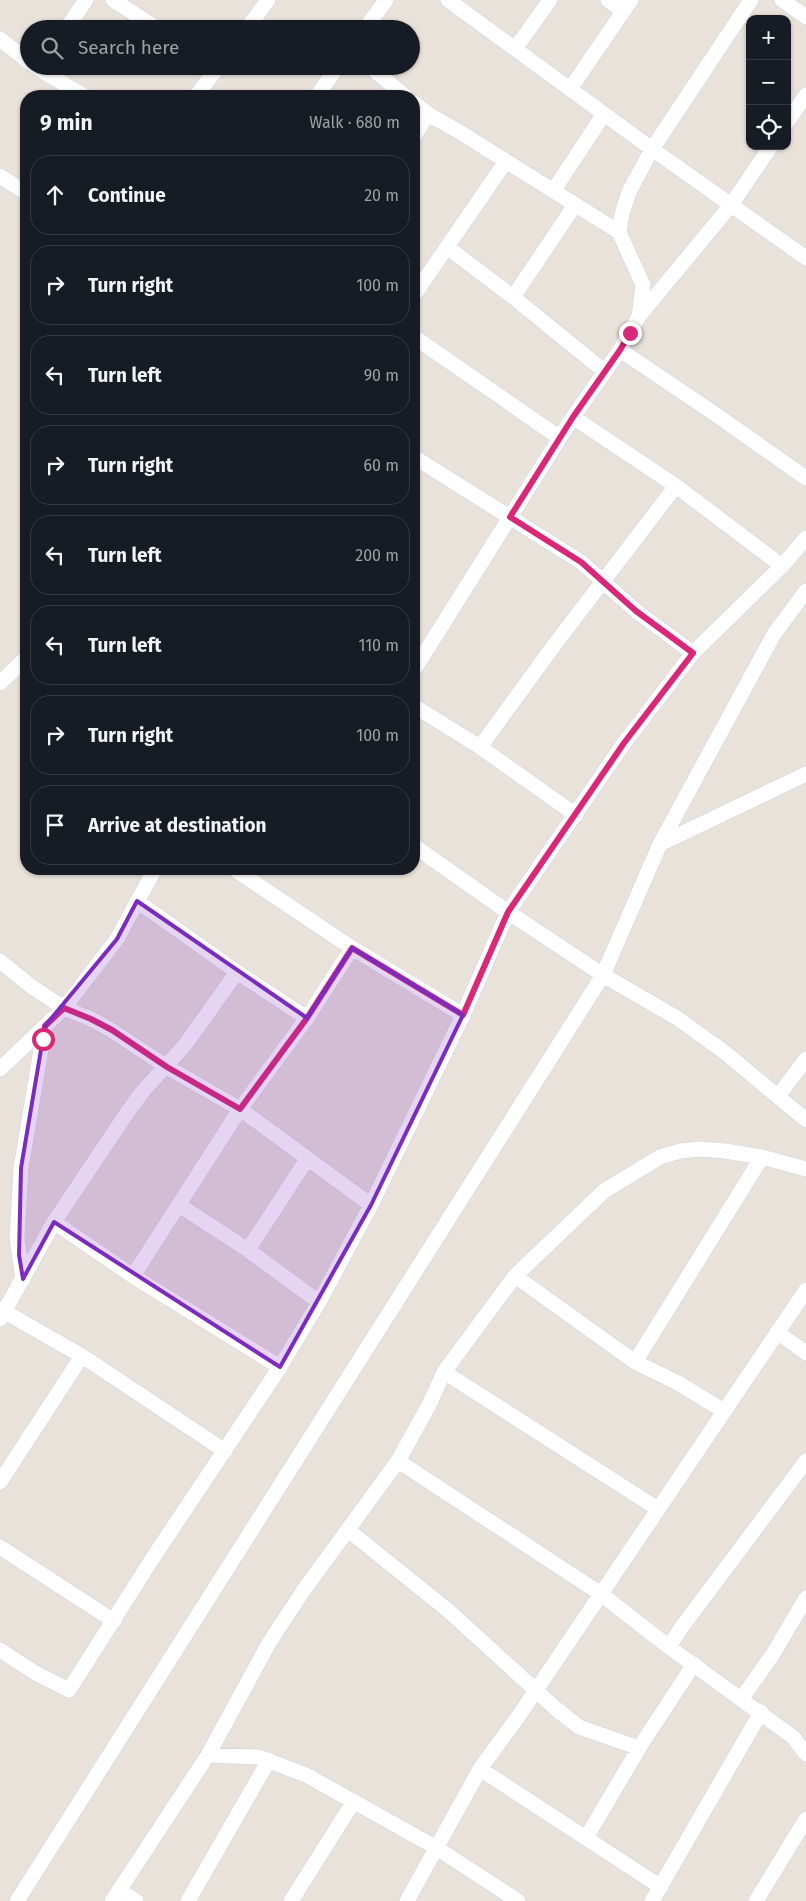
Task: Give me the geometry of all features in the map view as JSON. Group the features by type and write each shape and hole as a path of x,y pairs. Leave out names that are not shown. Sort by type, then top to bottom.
{"street":[{"path":"72,20 86,0"},
{"path":"113,0 144,20"},
{"path":"254,20 268,0"},
{"path":"372,20 386,0"},
{"path":"448,0 652,149 806,258"},
{"path":"515,49 550,0"},
{"path":"570,89 627,6 608,0"},
{"path":"639,316 643,285 619,232 629,192 652,149 751,0"},
{"path":"782,0 806,18"},
{"path":"0,39 20,54"},
{"path":"50,75 74,90"},
{"path":"200,90 211,75"},
{"path":"321,90 332,75"},
{"path":"380,75 398,90"},
{"path":"791,116 806,94"},
{"path":"420,108 619,232"},
{"path":"420,127 428,114"},
{"path":"553,191 604,114"},
{"path":"420,660 573,417 620,350 639,316 731,205 768,150"},
{"path":"420,286 506,160"},
{"path":"0,176 20,189"},
{"path":"514,297 575,205"},
{"path":"447,247 514,297 604,371"},
{"path":"420,341 560,438"},
{"path":"620,350 806,478"},
{"path":"573,417 676,486 782,566"},
{"path":"420,461 561,548 604,580 636,611 693,653"},
{"path":"480,747 676,486"},
{"path":"0,1650 37,1674 69,1690 156,1554 280,1367 320,1302 371,1205 463,1015 508,912 624,743 693,653 782,566 806,538"},
{"path":"17,1901 602,975 660,844 774,634 806,591"},
{"path":"0,683 20,664"},
{"path":"420,710 480,747 576,815"},
{"path":"660,844 806,774"},
{"path":"420,850 602,975 677,1018 728,1054 779,1095 806,1120"},
{"path":"0,1070 64,1008 117,939 152,875"},
{"path":"243,875 352,948 463,1015"},
{"path":"137,901 237,972 307,1018"},
{"path":"133,1276 240,1109 307,1018 352,948"},
{"path":"0,961 32,987 64,1008 112,1030 167,1067 240,1109 371,1205"},
{"path":"225,1451 82,1356 2,1313 54,1222 129,1110 143,1091 167,1067 185,1045 237,972"},
{"path":"23,1279 17,1239 21,1168 45,1026"},
{"path":"779,1095 806,1059"},
{"path":"136,1901 115,1896 208,1755 269,1643 303,1591 398,1461 430,1405 444,1372 515,1276 604,1191 660,1157 680,1151 700,1149 725,1151 762,1157 806,1169"},
{"path":"635,1362 762,1157"},
{"path":"248,1250 307,1158"},
{"path":"178,1204 248,1250 320,1302"},
{"path":"54,1222 133,1276 280,1367"},
{"path":"515,1276 635,1362 678,1382 724,1411"},
{"path":"407,1901 435,1847 480,1770 520,1714 806,1290"},
{"path":"777,1332 806,1353"},
{"path":"0,1482 82,1356"},
{"path":"444,1372 658,1509"},
{"path":"398,1461 601,1594 669,1647 761,1712 793,1737 806,1754"},
{"path":"669,1647 681,1628 806,1462"},
{"path":"348,1530 450,1612 579,1727 639,1748"},
{"path":"0,1547 114,1621"},
{"path":"742,1698 773,1654 806,1598"},
{"path":"586,1838 639,1748 694,1664"},
{"path":"652,1901 761,1712"},
{"path":"208,1755 259,1757 306,1775 354,1800 435,1847 518,1901"},
{"path":"188,1901 269,1760"},
{"path":"480,1770 661,1888"},
{"path":"291,1901 354,1800"},
{"path":"756,1901 806,1819"}],"highlighted area":[{"path":"137,901 307,1018 352,948 463,1015 371,1205 280,1367 54,1222 23,1279 19,1255 21,1168 45,1026 117,939"}],"route":[{"path":"43,1039 45,1026 64,1008 112,1030 167,1067 240,1109 307,1018 352,948 463,1015 508,912 624,743 693,653 636,611 604,580 581,562 510,517 573,417 630,333"}]}
